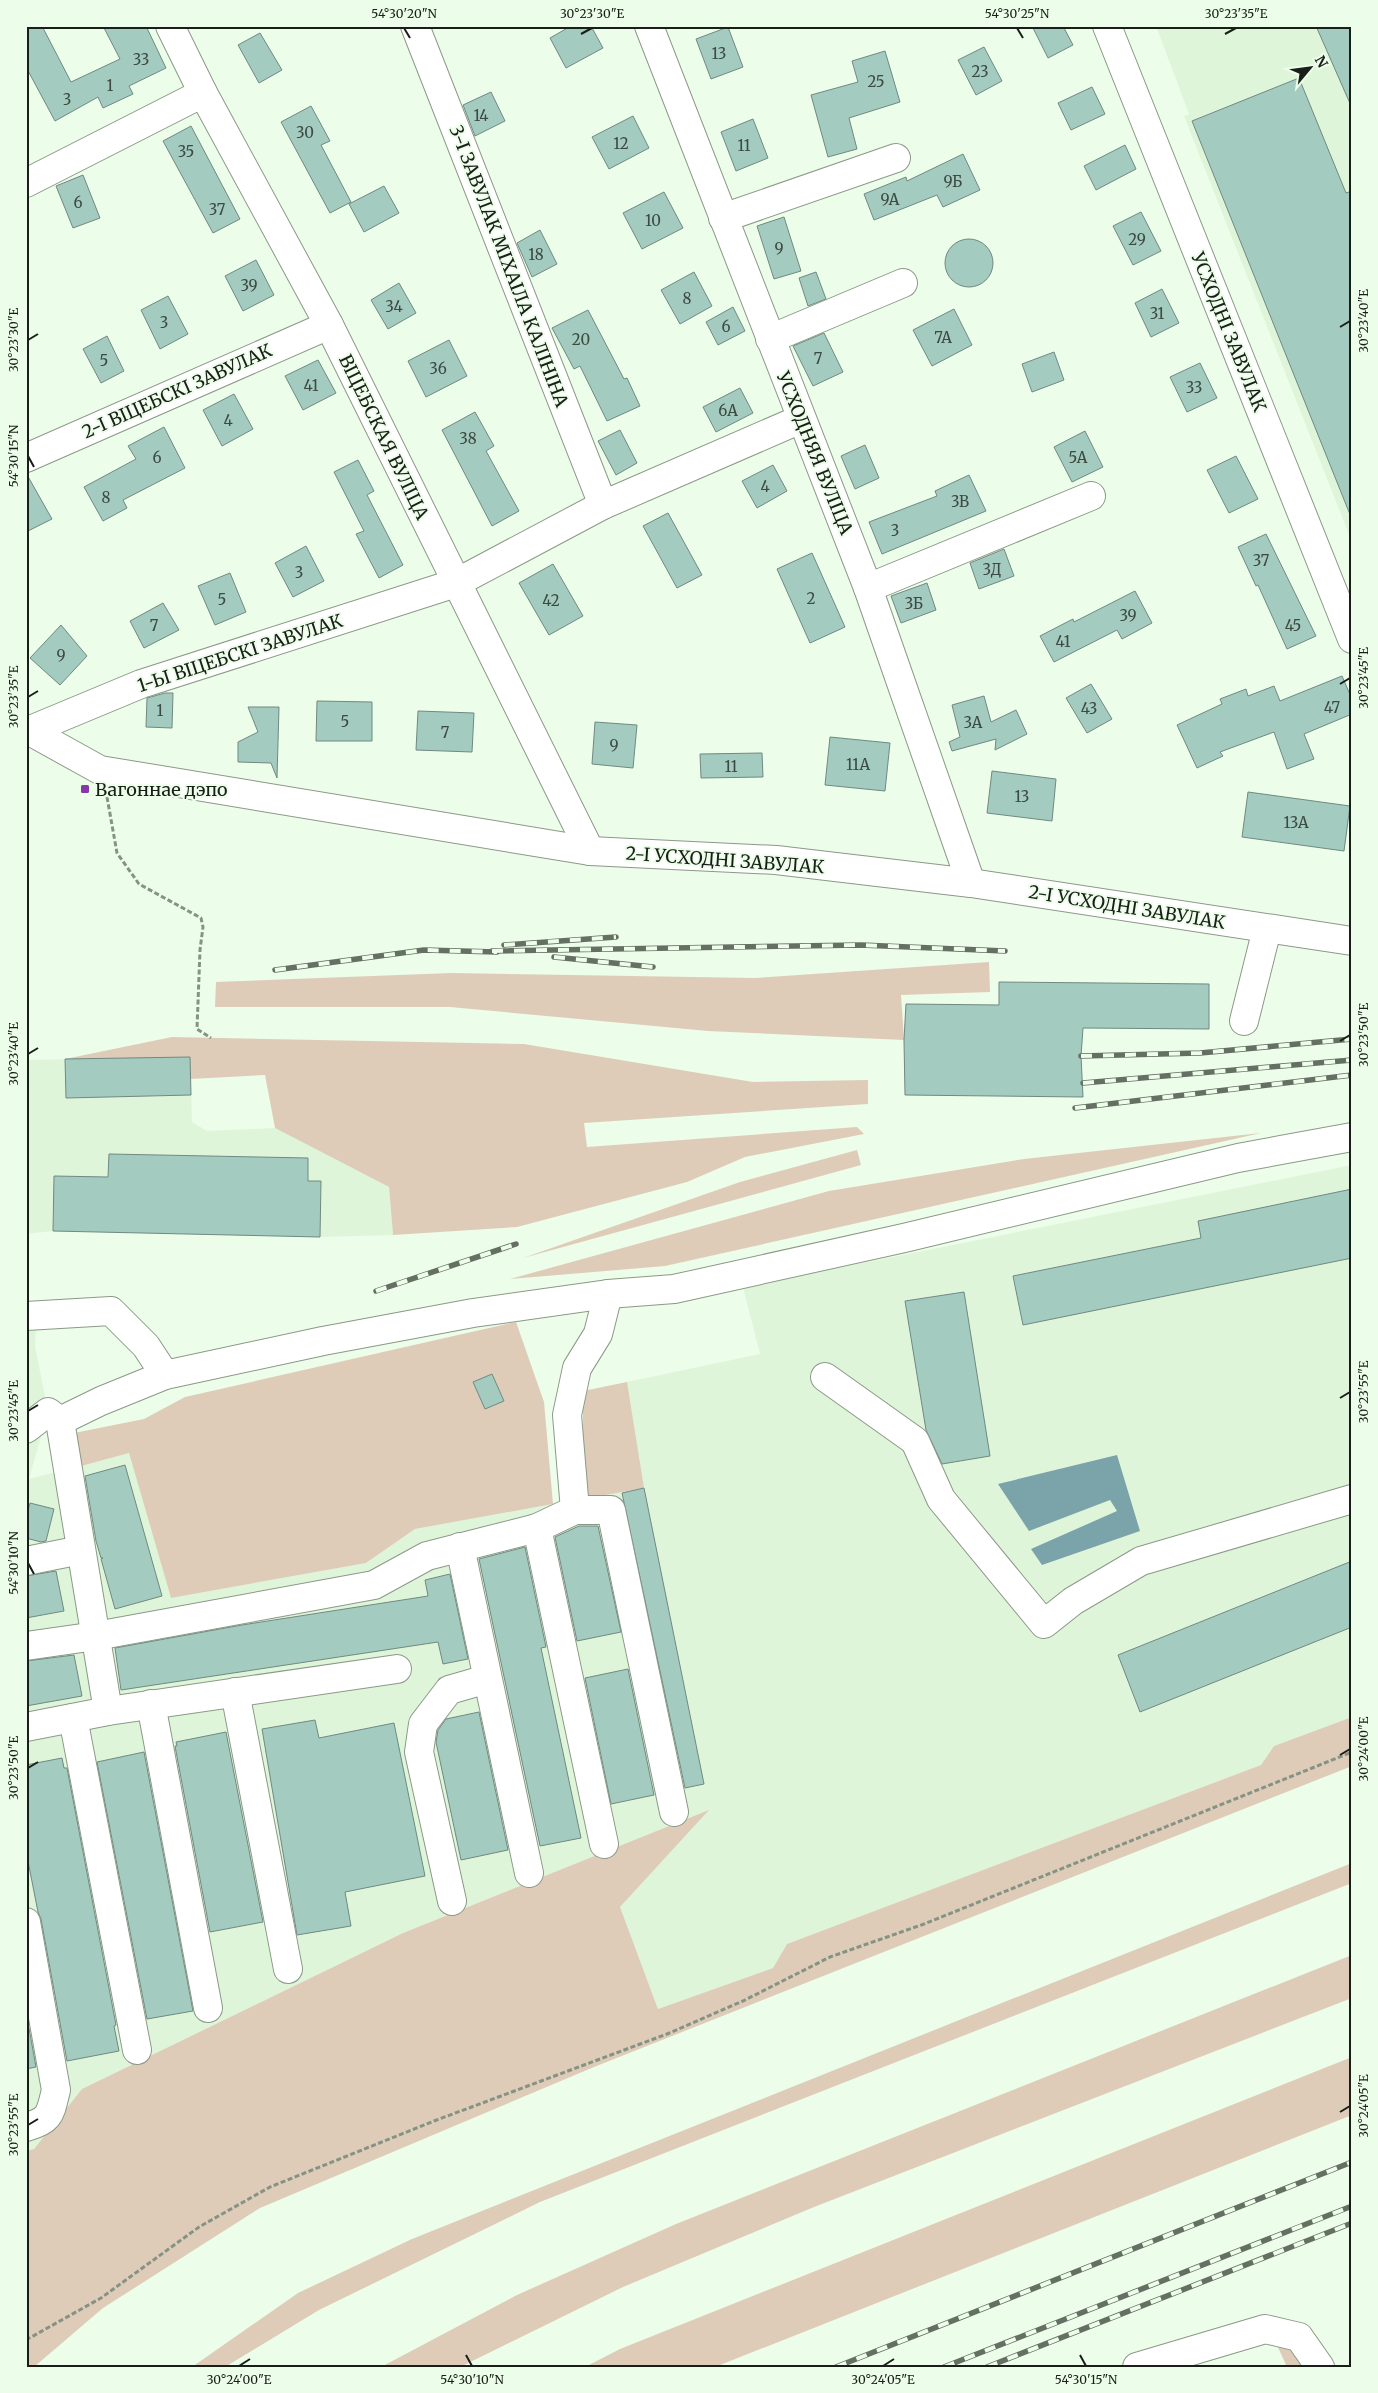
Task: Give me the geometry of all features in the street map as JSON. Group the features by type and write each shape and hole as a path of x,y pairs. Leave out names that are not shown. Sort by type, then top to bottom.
{"street":[{"name":"ВІЦЕБСКАЯ ВУЛІЦА","path":"170,26 329,325 590,851"},
{"name":"3-І ЗАВУЛАК МІХАІЛА КАЛІНІНА","path":"415,26 603,505"},
{"name":"УСХОДНЯЯ ВУЛІЦА","path":"649,26 868,588 971,883"},
{"name":"УСХОДНІ ЗАВУЛАК","path":"1107,26 1352,639"},
{"path":"26,183 204,93"},
{"path":"723,218 896,158"},
{"path":"770,339 903,283"},
{"name":"2-І ВІЦЕБСКІ ЗАВУЛАК","path":"26,458 329,325"},
{"name":"1-Ы ВІЦЕБСКІ ЗАВУЛАК","path":"27,730 141,684 456,583 603,505 801,419"},
{"path":"868,588 1091,496"},
{"name":"2-І УСХОДНІ ЗАВУЛАК","path":"27,730 100,770 590,851 776,860 971,883 1352,941"},
{"path":"1244,1021 1267,929"},
{"path":"60,1421 101,1401 165,1375 323,1341 473,1313 608,1294 674,1289 904,1238 1238,1158 1352,1137"},
{"path":"576,1510 567,1415 577,1368 598,1334 608,1294"},
{"path":"26,1316 111,1311 146,1346 165,1375"},
{"path":"825,1377 915,1442 941,1499 1044,1624 1073,1601 1141,1561 1352,1500"},
{"path":"26,1430 48,1412 60,1421 108,1710"},
{"path":"26,1646 96,1636 374,1585 426,1556 537,1528 576,1510 611,1510 674,1812"},
{"path":"537,1528 604,1844"},
{"path":"460,1547 529,1873"},
{"path":"26,1561 81,1550"},
{"path":"26,1727 108,1710 397,1669"},
{"path":"452,1901 419,1752 423,1724 449,1690 488,1679"},
{"path":"236,1692 288,1969"},
{"path":"151,1704 208,2008"},
{"path":"73,1718 137,2050"},
{"path":"26,1922 56,2090 51,2110 43,2122 26,2127"},
{"path":"1137,2367 1265,2329 1299,2337 1320,2367"}],"path":[{"path":"100,770 113,823 117,853 139,884 201,918 203,927 200,950 197,1029 211,1038"},
{"path":"26,2340 101,2298 199,2227 270,2187 434,2120 667,2034 743,2001 830,1957 924,1924 1352,1752"}],"shaded area":[{"path":"1156,26 1352,26 1352,542 1184,116 1189,114"},
{"path":"989,962 990,992 901,995 904,1040 708,1031 450,1007 215,1007 216,982 452,973 755,978"},
{"path":"172,1037 524,1044 753,1082 868,1080 868,1104 584,1123 587,1147 857,1127 864,1134 745,1157 687,1182 517,1227 393,1235 389,1187 275,1128 265,1075 190,1079 65,1059"},
{"path":"190,1057 192,1122 207,1131 275,1128 389,1187 393,1235 320,1237 53,1231 26,1234 26,1060"},
{"path":"1261,1133 665,1266 510,1279 829,1191 1024,1159"},
{"path":"857,1150 861,1165 523,1258 740,1182"},
{"path":"1352,1165 1352,1717 1274,1746 1261,1765 787,1944 773,1968 658,2009 620,1907 707,1811 403,1933 82,2089 34,2149 26,2151 26,1331 36,1330 35,1346 48,1412 29,1479 129,1453 171,1598 366,1563 415,1529 643,1488 627,1382 760,1354 743,1287"},
{"path":"516,1322 544,1402 553,1504 415,1529 366,1563 171,1598 129,1453 81,1466 74,1433 144,1419 185,1397"},
{"path":"627,1382 644,1488 583,1499 583,1391"},
{"path":"1352,1717 1352,1766 594,2067 260,2208 103,2308 34,2367 26,2367 26,2151 34,2149 82,2089 403,1933 709,1810 620,1907 658,2009 773,1968 787,1944 1261,1765 1274,1746"},
{"path":"1352,1863 1352,1883 540,2202 319,2310 225,2367 192,2367 298,2293 412,2239"},
{"path":"1352,1955 1352,1998 814,2207 623,2287 460,2367 381,2367 517,2295 676,2224"},
{"path":"1352,2057 1352,2115 715,2367 585,2367 620,2349"},
{"path":"1276,2343 1292,2346 1307,2367 1287,2367"}],"water":[{"path":"1117,1455 1140,1531 1042,1565 1031,1549 1117,1511 1110,1500 1029,1531 998,1484"}],"building":[{"path":"26,26 42,26 71,82 120,59 103,26 146,26 166,68 129,86 133,94 103,108 98,97 55,121 26,67"},
{"path":"571,26 591,26 603,48 566,68 550,38"},
{"path":"1032,26 1063,26 1073,45 1048,58"},
{"path":"1316,26 1352,26 1352,108"},
{"path":"728,27 743,67 711,79 696,39"},
{"path":"260,33 282,70 259,83 238,45"},
{"path":"984,47 1002,81 976,95 958,60"},
{"path":"885,51 900,102 849,118 857,149 828,157 811,95 858,82 852,61"},
{"path":"1299,78 1346,193 1352,191 1351,517 1192,121"},
{"path":"1092,87 1105,114 1071,130 1058,103"},
{"path":"491,92 505,121 475,136 463,105"},
{"path":"311,106 330,141 321,145 351,202 330,213 281,122"},
{"path":"633,116 649,148 609,169 592,137"},
{"path":"753,119 768,158 736,171 721,132"},
{"path":"191,126 240,219 213,233 163,141"},
{"path":"1125,145 1136,169 1096,190 1084,166"},
{"path":"963,154 980,190 943,207 937,195 874,220 864,194 906,177 907,181"},
{"path":"83,175 100,218 73,228 56,186"},
{"path":"384,186 399,213 364,232 349,204"},
{"path":"664,192 683,228 642,249 623,213"},
{"path":"1141,212 1161,251 1133,265 1113,226"},
{"path":"784,217 801,271 774,279 757,226"},
{"path":"540,230 557,264 532,277 517,243"},
{"path":"969,239 978,241 986,246 991,254 993,263 991,272 986,280 978,285 969,287 960,285 952,280 947,272 945,263 947,254 952,246 960,241"},
{"path":"256,260 274,295 243,311 225,276"},
{"path":"694,272 712,306 680,324 661,290"},
{"path":"816,272 826,299 808,306 799,278"},
{"path":"399,283 416,313 388,329 371,300"},
{"path":"1162,289 1179,323 1151,337 1135,303"},
{"path":"168,296 188,334 160,349 141,310"},
{"path":"733,307 745,331 718,345 706,322"},
{"path":"954,309 972,345 932,366 913,330"},
{"path":"588,310 624,379 627,378 640,406 607,421 580,366 574,369 552,328"},
{"path":"824,333 843,372 813,386 793,346"},
{"path":"107,336 124,371 101,383 83,349"},
{"path":"449,340 467,376 426,397 408,361"},
{"path":"1054,352 1064,380 1032,392 1022,364"},
{"path":"318,360 336,393 303,410 285,376"},
{"path":"1200,363 1217,398 1187,412 1170,377"},
{"path":"740,388 753,413 716,432 703,407"},
{"path":"234,394 253,429 222,446 203,410"},
{"path":"475,412 494,446 486,451 519,511 492,526 442,430"},
{"path":"164,427 185,468 123,500 127,508 103,521 84,487 136,459 128,446"},
{"path":"620,430 637,463 616,475 598,441"},
{"path":"1085,431 1103,467 1072,482 1054,447"},
{"path":"865,445 879,478 855,489 841,456"},
{"path":"1236,456 1258,499 1229,513 1207,470"},
{"path":"358,460 374,491 367,495 403,565 379,578 356,534 364,531 334,472"},
{"path":"773,465 787,491 757,508 742,481"},
{"path":"26,473 52,519 26,532"},
{"path":"969,475 986,511 882,554 869,522 937,496 935,491"},
{"path":"668,513 702,575 677,588 643,526"},
{"path":"1266,534 1316,636 1287,649 1258,585 1256,586 1238,547"},
{"path":"306,546 324,581 293,597 275,563"},
{"path":"1004,549 1014,576 979,589 970,563"},
{"path":"812,553 845,627 810,643 777,569"},
{"path":"553,564 583,616 549,635 519,583"},
{"path":"230,573 246,612 215,625 198,586"},
{"path":"927,583 936,610 901,623 891,596"},
{"path":"1135,591 1152,623 1122,639 1117,630 1054,662 1040,636 1073,619 1074,622"},
{"path":"163,603 179,630 144,648 130,621"},
{"path":"61,625 87,656 60,685 30,658"},
{"path":"1342,676 1352,699 1352,714 1304,734 1314,759 1287,769 1274,732 1220,752 1223,756 1197,768 1177,725 1222,704 1220,699 1246,689 1248,696 1274,686 1280,701"},
{"path":"1091,684 1112,719 1087,733 1066,698"},
{"path":"165,693 173,693 172,728 146,727 147,698"},
{"path":"984,696 991,722 1016,710 1027,734 995,750 996,739 952,751 949,742 960,737 952,705"},
{"path":"317,701 372,702 372,741 316,741"},
{"path":"248,707 279,707 277,778 271,763 238,762 238,742 258,732"},
{"path":"418,711 474,713 472,752 416,750"},
{"path":"595,722 637,725 633,768 592,764"},
{"path":"830,737 890,743 885,791 825,785"},
{"path":"762,753 763,777 701,778 700,754"},
{"path":"992,771 1056,779 1052,821 987,813"},
{"path":"1248,792 1350,806 1344,851 1242,837"},
{"path":"999,982 1209,984 1209,1029 1083,1028 1081,1056 1083,1097 905,1095 904,1040 906,1004 999,1005"},
{"path":"190,1057 191,1095 66,1098 65,1059"},
{"path":"109,1154 308,1158 308,1181 321,1181 320,1237 53,1231 54,1176 108,1177"},
{"path":"1352,1189 1352,1258 1023,1325 1013,1276 1201,1238 1198,1221"},
{"path":"964,1292 990,1456 942,1464 926,1430 905,1301"},
{"path":"492,1374 504,1401 485,1409 473,1382"},
{"path":"125,1465 162,1596 115,1609 101,1559 103,1558 101,1558 96,1541 85,1476"},
{"path":"644,1488 704,1784 685,1788 622,1493"},
{"path":"30,1503 54,1509 46,1541 41,1542 26,1538 26,1518"},
{"path":"579,1526 598,1526 621,1632 577,1641 555,1537"},
{"path":"525,1547 546,1647 541,1648 581,1838 540,1846 479,1559"},
{"path":"1352,1561 1352,1627 1140,1712 1118,1655"},
{"path":"56,1571 64,1611 26,1618 26,1576"},
{"path":"450,1574 468,1659 443,1664 438,1642 121,1690 115,1648 242,1625 428,1596 425,1580"},
{"path":"74,1655 82,1696 26,1706 26,1661"},
{"path":"628,1669 654,1795 611,1804 585,1678"},
{"path":"479,1712 508,1850 461,1860 436,1742 438,1730 446,1719"},
{"path":"315,1720 319,1738 394,1723 425,1876 345,1892 351,1926 297,1935 262,1729"},
{"path":"226,1732 263,1922 210,1932 175,1746 177,1746 176,1742"},
{"path":"144,1752 193,2011 147,2019 97,1762"},
{"path":"62,1758 64,1768 67,1768 116,2025 114,2026 119,2051 67,2061 41,1919 26,1851 26,1765"},
{"path":"26,2012 36,2067 26,2069"}],"railway":[{"path":"504,945 616,937"},
{"path":"492,951 861,945 1005,951"},
{"path":"275,970 424,950 497,952"},
{"path":"554,957 653,967"},
{"path":"1081,1056 1200,1053 1352,1039"},
{"path":"1083,1083 1352,1060"},
{"path":"1075,1108 1352,1075"},
{"path":"376,1291 516,1244"},
{"path":"836,2367 1352,2162"},
{"path":"944,2367 1352,2206"},
{"path":"987,2367 1352,2223"}],"place":[{"name":"Вагоннае дэпо","path":"85,789"}]}
